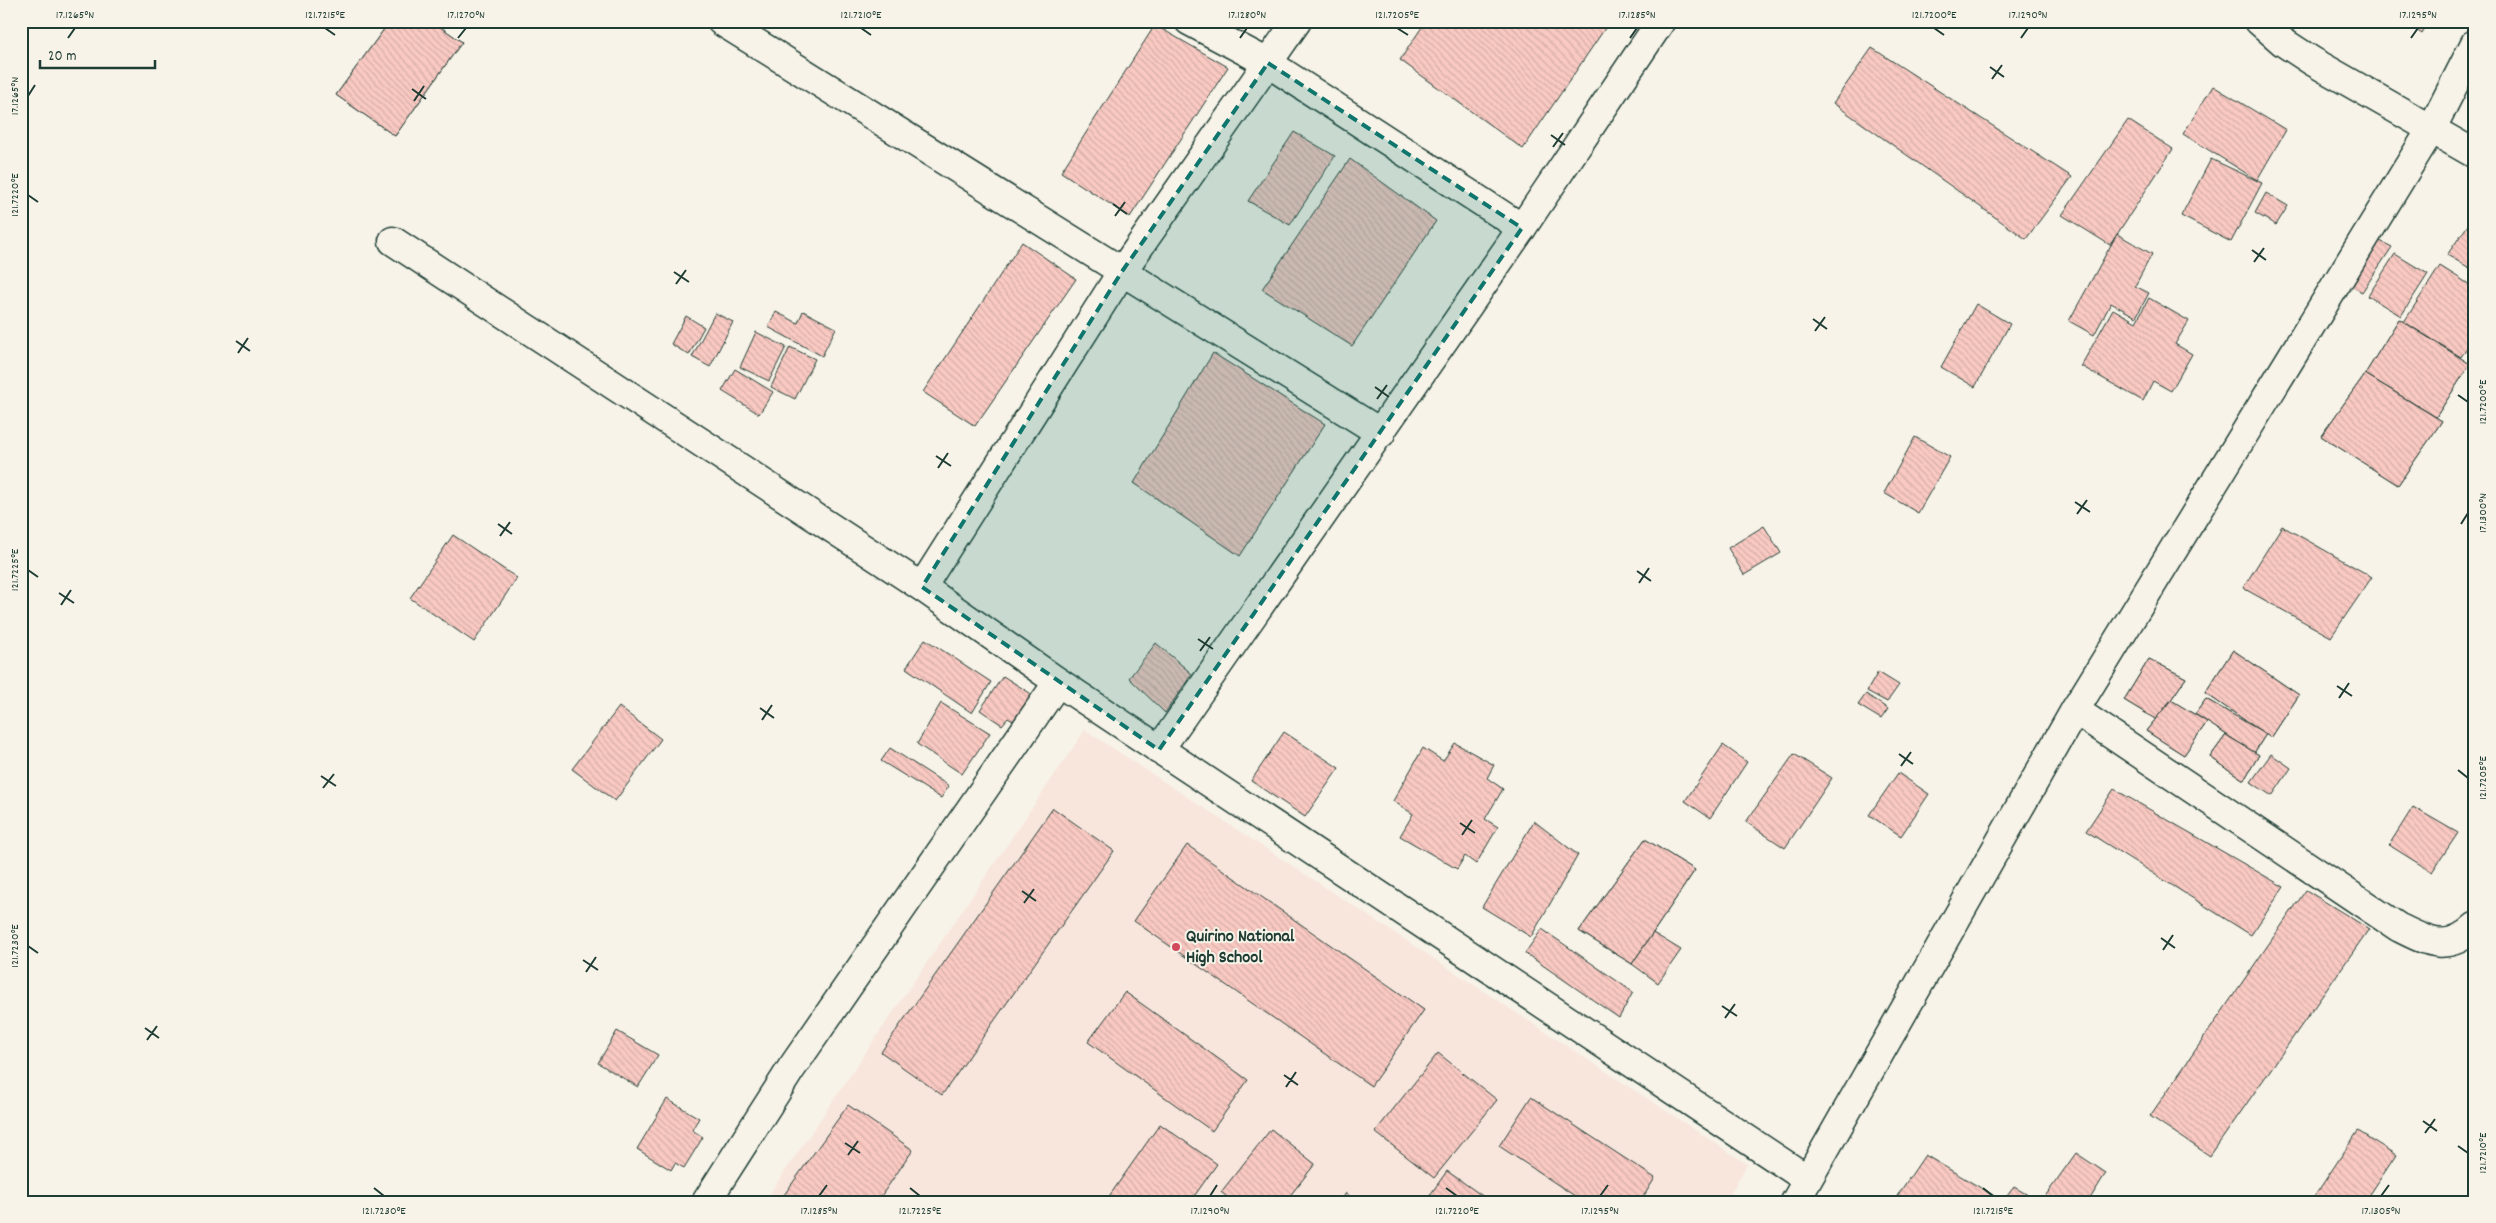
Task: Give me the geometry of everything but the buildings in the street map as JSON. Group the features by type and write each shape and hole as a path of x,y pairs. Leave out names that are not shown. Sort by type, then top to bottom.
{"street":[{"path":"720,21 1123,270 1381,433"},
{"path":"1189,21 1268,63 1522,228"},
{"path":"922,587 1123,270 1297,21"},
{"path":"1159,750 1381,433 1661,21"},
{"path":"2260,21 2283,42 2312,61 2475,154"},
{"path":"393,241 922,587 1801,1190 2075,710 2432,128 2475,43"},
{"path":"706,1202 792,1069 1058,682"},
{"path":"2075,710 2398,927 2429,943 2445,943 2464,937 2475,927"}],"highlighted area":[{"path":"1268,63 1522,228 1159,750 922,587 1123,270"}],"shaded area":[{"name":"Quirino National High School","path":"1085,730 1747,1164 1726,1202 764,1202"}],"place":[{"name":"Quirino National High School","path":"1176,947"}]}
